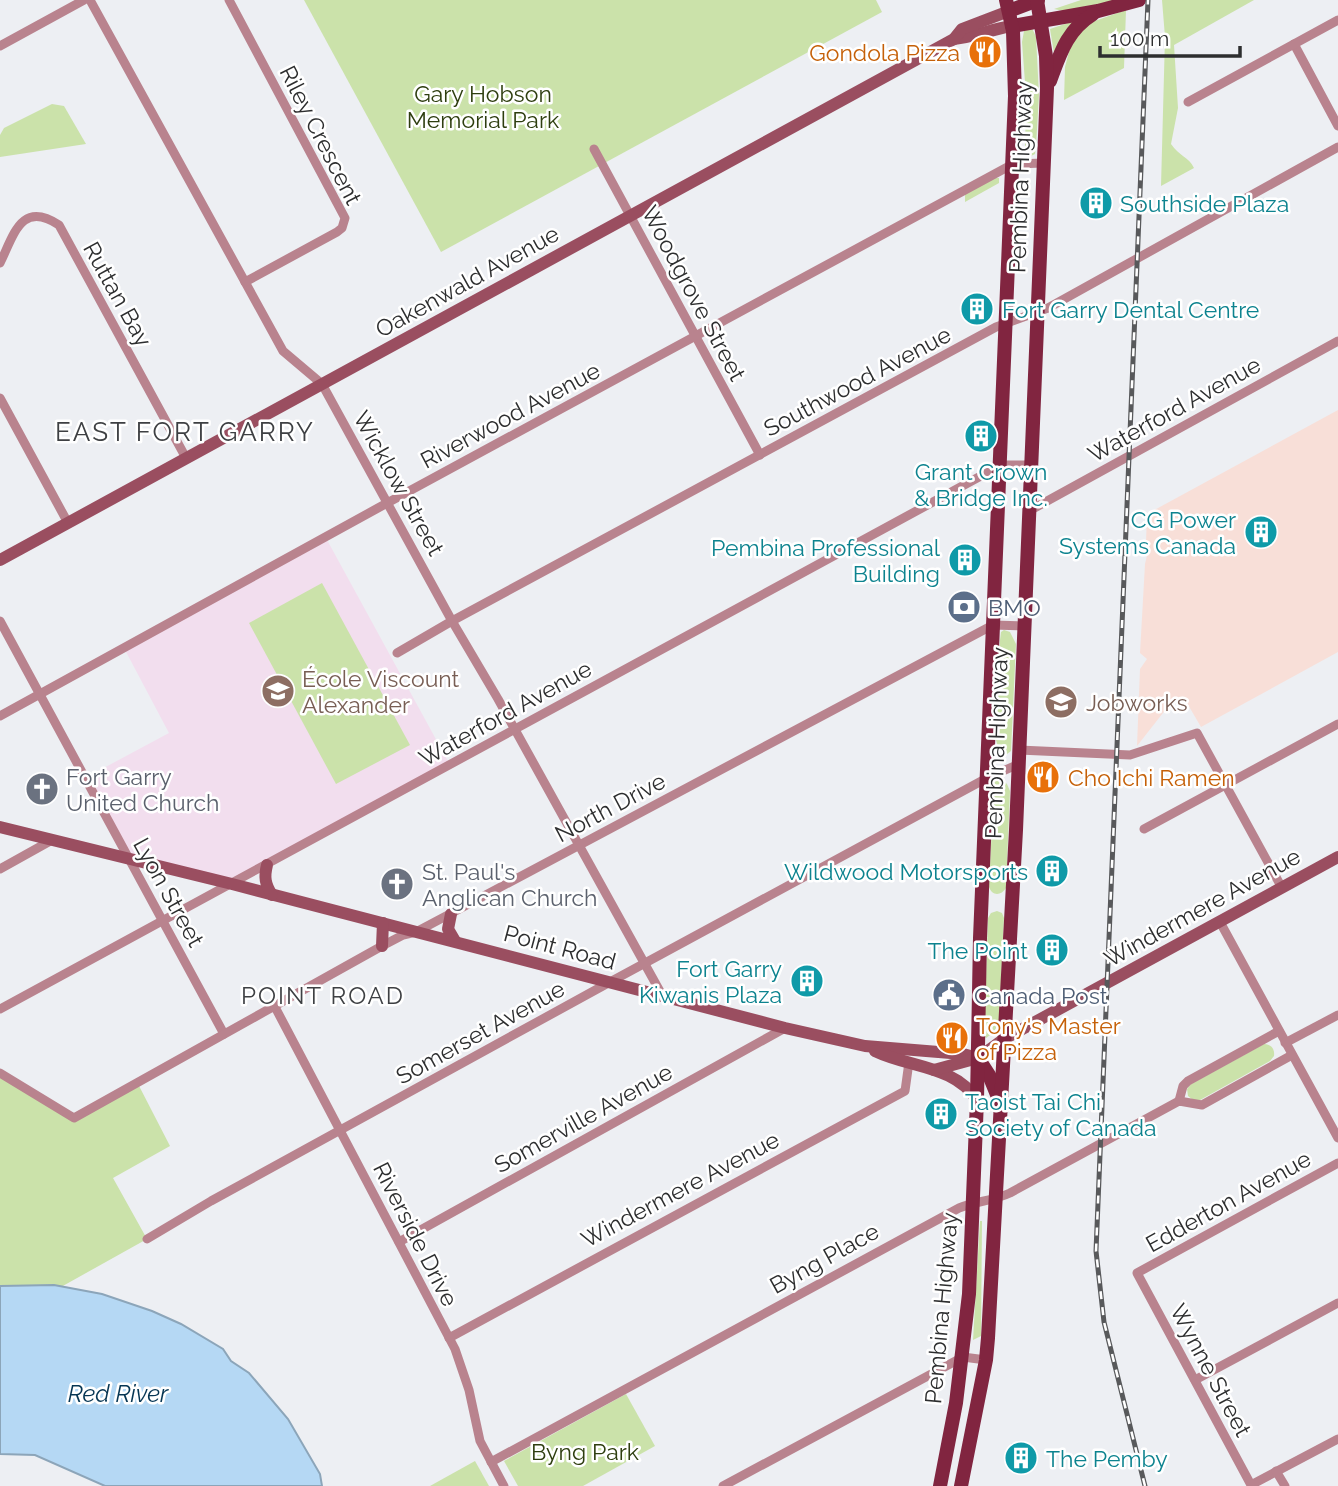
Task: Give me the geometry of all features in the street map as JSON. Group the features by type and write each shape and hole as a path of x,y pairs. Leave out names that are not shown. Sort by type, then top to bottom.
{"main road":[{"path":"1009,12 1037,0"},
{"name":"Pembina Highway","path":"961,1486 986,1360 1019,757 1047,88 1046,56 1037,0"},
{"path":"1009,12 1041,20 1098,11 1139,0"},
{"path":"1047,88 1068,38 1079,24 1098,11"},
{"name":"Pembina Highway","path":"940,1486 963,1357 973,1202 987,778 1013,164 1015,68 1009,12"},
{"path":"978,1058 989,1075 1000,1102"}],"street":[{"path":"0,46 71,3 84,0"},
{"name":"Wicklow Street","path":"90,0 283,351 322,384 662,995"},
{"name":"Riley Crescent","path":"229,0 345,218 342,228 337,232 245,282"},
{"name":"Oakenwald Avenue","path":"0,560 954,39 967,38 989,30 1009,12"},
{"path":"1188,102 1338,20"},
{"path":"1294,44 1338,126"},
{"name":"Southwood Avenue","path":"397,653 1006,322 1037,313 1338,147"},
{"name":"Woodgrove Street","path":"594,149 760,455"},
{"name":"Riverwood Avenue","path":"0,716 1013,164 1043,163"},
{"name":"Ruttan Bay","path":"0,263 15,231 25,219 36,215 47,217 59,225 186,458"},
{"name":"Waterford Avenue","path":"1029,511 1338,341"},
{"path":"0,398 68,523"},
{"name":"Waterford Avenue","path":"0,1009 1001,465 1031,465"},
{"name":"Lyon Street","path":"0,621 224,1034"},
{"name":"North Drive","path":"0,1073 74,1118 382,946 451,914 993,625 1024,626"},
{"path":"1144,829 1338,724"},
{"path":"1019,757 1130,755 1197,733 1282,888"},
{"name":"Somerset Avenue","path":"147,1239 211,1201 610,982 987,778 1019,757"},
{"name":"Point Road","path":"0,827 455,941 785,1028 865,1046 978,1058"},
{"path":"0,869 52,840"},
{"name":"Windermere Avenue","path":"978,1058 1004,1039 1338,857"},
{"path":"267,865 264,876 272,895"},
{"path":"451,914 448,929 455,941"},
{"path":"1220,922 1338,1138"},
{"path":"382,946 383,923"},
{"name":"Riverside Drive","path":"275,1007 449,1338 469,1390 480,1441 503,1486"},
{"path":"1285,1043 1338,1015"},
{"name":"Somerville Avenue","path":"399,1242 785,1028"},
{"name":"Byng Place","path":"1179,1101 1183,1086 1188,1081 1279,1031"},
{"name":"Point Road","path":"865,1046 883,1055 952,1076 964,1084 977,1100"},
{"path":"909,1062 924,1051"},
{"name":"Byng Place","path":"491,1462 906,1235 973,1202 996,1200 1179,1101 1202,1105 1292,1055"},
{"path":"934,1070 978,1058"},
{"name":"Windermere Avenue","path":"449,1338 905,1091 909,1062"},
{"name":"Edderton Avenue","path":"1137,1273 1338,1163"},
{"name":"Wynne Street","path":"1137,1273 1251,1485"},
{"path":"1195,1380 1338,1303"},
{"path":"723,1486 963,1357 986,1360"},
{"path":"1251,1485 1338,1439"},
{"path":"1276,1471 1285,1486"}],"shaded area":[{"path":"1338,410 1338,652 1201,727 1187,703 1170,704 1137,746 1140,669 1147,659 1140,653 1145,564 1149,547 1146,542 1147,514"},
{"name":"École Viscount Alexander","path":"326,538 450,765 232,884 130,860 85,778 169,733 124,648"}],"green space":[{"name":"Gary Hobson Memorial Park","path":"304,0 876,0 882,12 441,252"},
{"path":"1081,0 1120,0 1064,11 1054,9"},
{"path":"1162,0 1254,0 1174,45 1178,108 1171,144 1194,168 1161,186 1165,37"},
{"path":"1126,10 1124,68 1064,100 1065,67 1070,48 1068,46 1089,23"},
{"path":"1074,21 1054,53 1050,29"},
{"path":"1032,28 1036,37 1039,95 1035,154 1031,156 1027,155 1025,149 1026,96 1022,42 1024,31"},
{"path":"52,104 64,106 86,144 0,157 0,135 4,128"},
{"path":"999,178 999,183 965,202 965,194"},
{"path":"322,583 410,745 336,784 249,623"},
{"path":"1004,630 1010,632 1016,644 1011,751 1007,754 999,750 996,740 1000,640"},
{"path":"999,777 1010,791 1006,888 997,894 989,887 994,782"},
{"path":"991,913 1002,913 1004,918 999,1023 986,1038 988,918"},
{"path":"1264,1044 1271,1046 1274,1051 1270,1061 1200,1100 1193,1100 1188,1096 1187,1089 1191,1084"},
{"path":"0,1073 74,1118 137,1082 170,1146 113,1178 147,1239 61,1287 0,1286"},
{"path":"980,1221 981,1336 973,1340"},
{"name":"Byng Park","path":"626,1394 655,1446 583,1486 518,1486 504,1461"},
{"path":"475,1461 489,1486 430,1486"}],"water":[{"name":"Red River","path":"54,1285 102,1294 152,1311 181,1324 223,1349 231,1361 249,1373 288,1419 320,1474 322,1486 105,1486 35,1455 0,1454 0,1286"}],"railway":[{"path":"1145,1486 1104,1322 1096,1251 1148,0"}],"place":[{"name":"Gondola Pizza","path":"985,52"},
{"name":"Southside Plaza","path":"1096,203"},
{"name":"Fort Garry Dental Centre","path":"977,309"},
{"name":"Grant Crown & Bridge Inc.","path":"981,436"},
{"name":"CG Power Systems Canada","path":"1261,532"},
{"name":"Pembina Professional Building","path":"965,560"},
{"name":"BMO","path":"964,607"},
{"name":"École Viscount Alexander","path":"278,691"},
{"name":"Jobworks","path":"1061,702"},
{"name":"Cho Ichi Ramen","path":"1043,777"},
{"name":"Fort Garry United Church","path":"42,789"},
{"name":"Wildwood Motorsports","path":"1052,871"},
{"name":"St. Paul's Anglican Church","path":"397,884"},
{"name":"The Point","path":"1052,950"},
{"name":"Fort Garry Kiwanis Plaza","path":"807,981"},
{"name":"Canada Post","path":"949,995"},
{"name":"Tony's Master of Pizza","path":"952,1038"},
{"name":"Taoist Tai Chi Society of Canada","path":"941,1114"},
{"name":"The Pemby","path":"1021,1458"}],"district":[{"name":"EAST FORT GARRY","path":"185,432"},
{"name":"POINT ROAD","path":"323,995"}]}
